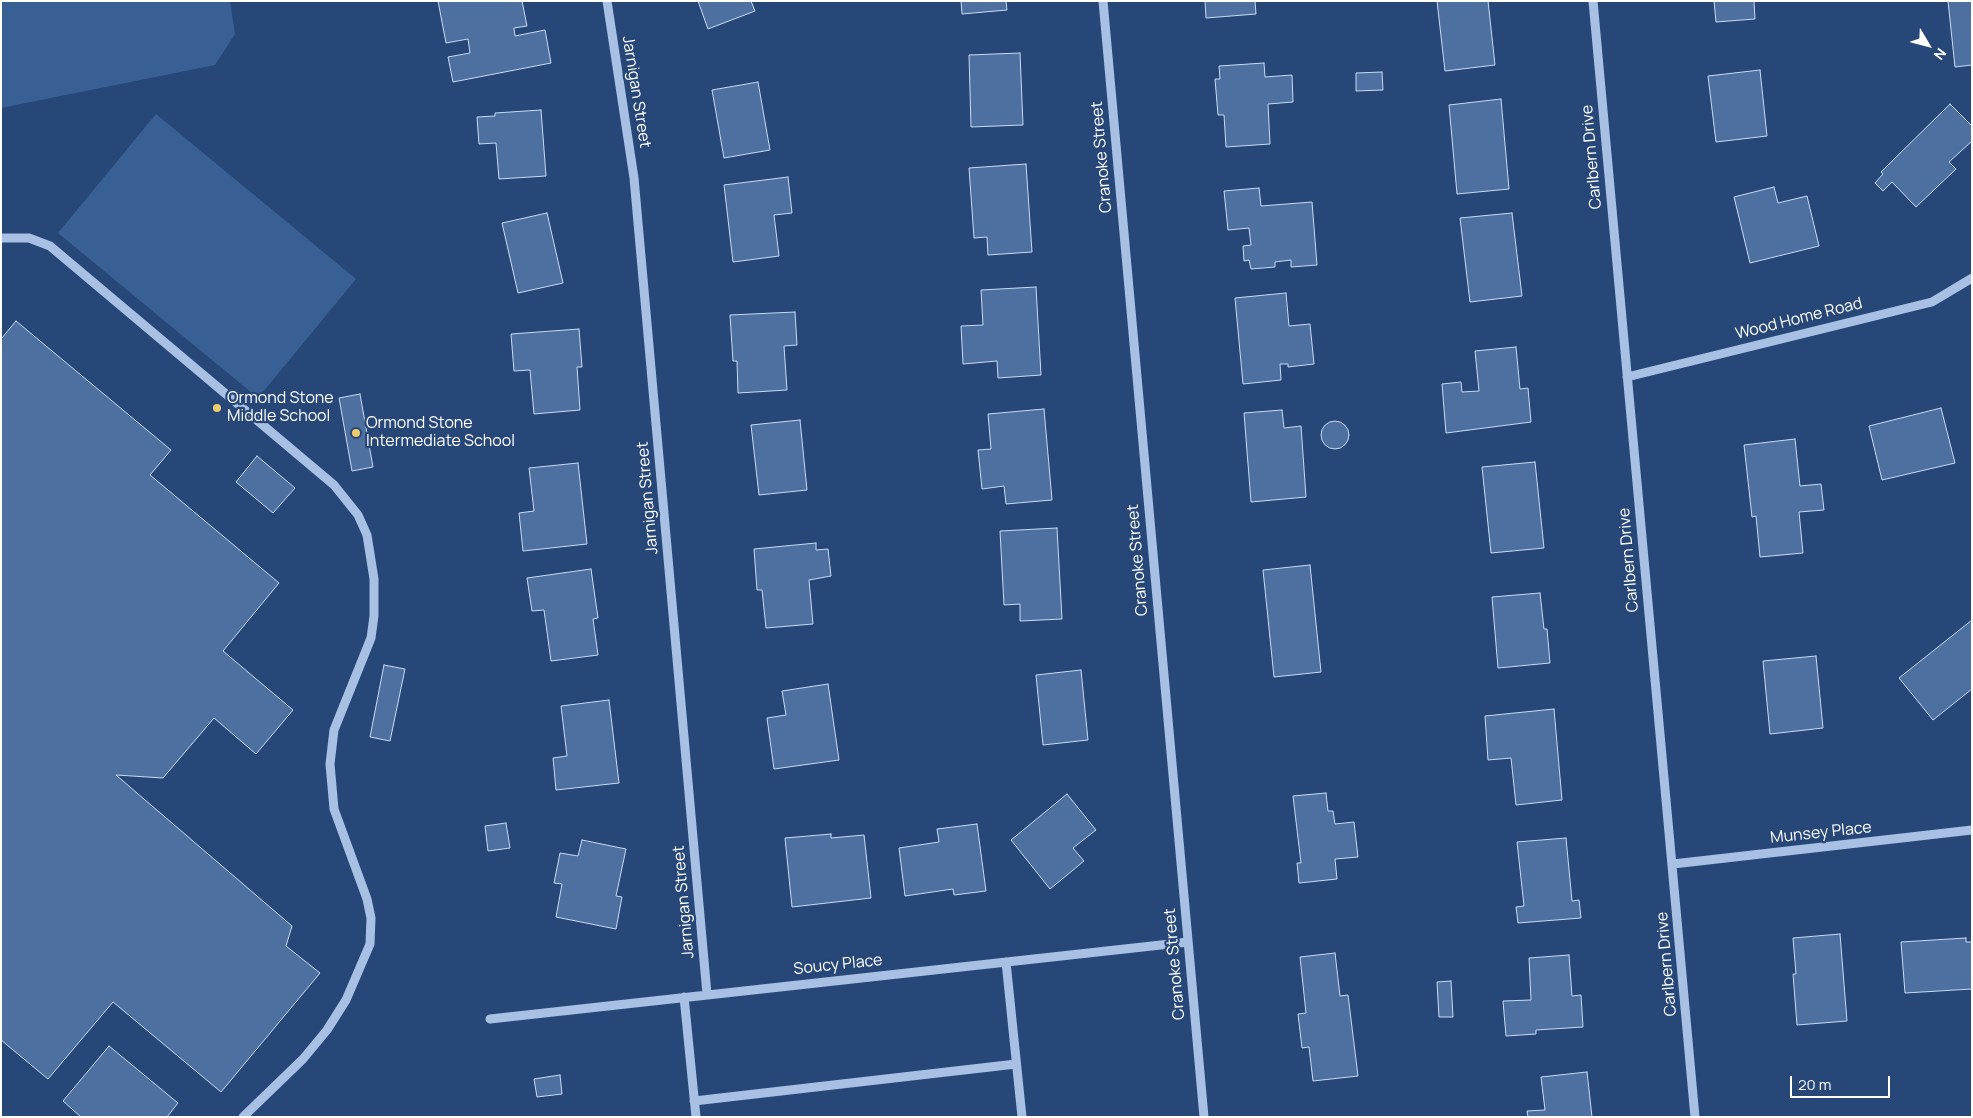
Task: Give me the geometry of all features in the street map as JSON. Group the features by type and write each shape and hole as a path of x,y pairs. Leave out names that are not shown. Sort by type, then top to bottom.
{"street":[{"name":"Jarnigan Street","path":"607,1 634,178 708,994"},
{"name":"Cranoke Street","path":"1103,1 1204,1117"},
{"name":"Carlbern Drive","path":"1593,1 1695,1117"},
{"path":"1,238 29,238 50,246 334,485 358,515 367,535 374,579 372,630 334,730 330,764 334,809 367,899 371,918 370,944 346,1000 327,1030 303,1059 243,1117"},
{"name":"Wood Home Road","path":"1627,377 1932,302 1972,278"},
{"name":"Munsey Place","path":"1673,864 1972,830"},
{"name":"Soucy Place","path":"490,1019 1188,942"},
{"path":"1006,962 1022,1117"},
{"path":"684,997 696,1117"},
{"path":"694,1101 1016,1064"}],"shaded area":[{"path":"1,1 230,1 235,34 215,65 1,108"},
{"path":"156,114 356,279 258,398 58,233"}],"building":[{"path":"438,1 522,1 527,26 514,28 515,36 545,30 551,63 453,82 448,57 470,53 468,39 446,43"},
{"path":"698,1 751,1 755,11 708,29"},
{"path":"961,1 1006,1 1007,10 962,14"},
{"path":"1205,1 1255,1 1256,14 1206,18"},
{"path":"1437,1 1488,1 1495,65 1445,71"},
{"path":"1714,1 1754,1 1755,19 1716,22"},
{"path":"1948,1 1972,1 1972,65 1955,67"},
{"path":"1020,53 1023,125 971,127 969,55"},
{"path":"1264,63 1265,77 1292,75 1293,102 1268,104 1270,144 1226,147 1224,115 1218,115 1215,79 1220,79 1219,66"},
{"path":"1760,70 1767,136 1716,142 1708,76"},
{"path":"1382,72 1383,90 1356,91 1356,73"},
{"path":"758,82 770,150 724,158 712,90"},
{"path":"1501,99 1509,189 1457,194 1449,105"},
{"path":"1950,104 1972,126 1972,141 1949,162 1956,169 1916,207 1892,182 1883,191 1875,183 1883,174 1881,172"},
{"path":"541,110 546,176 499,179 496,143 479,144 477,117 495,116 495,113"},
{"path":"1026,164 1032,252 988,255 987,237 974,238 969,168"},
{"path":"788,177 792,213 774,215 779,256 733,262 724,185"},
{"path":"1774,187 1778,203 1807,196 1819,246 1750,263 1734,197"},
{"path":"1259,188 1261,206 1312,202 1317,265 1291,267 1291,260 1275,262 1275,267 1251,269 1249,260 1244,261 1243,246 1251,245 1249,228 1228,230 1224,191"},
{"path":"547,213 563,283 518,293 502,223"},
{"path":"1512,213 1522,296 1470,302 1460,218"},
{"path":"1036,287 1041,375 998,378 997,361 963,364 961,326 983,325 981,290"},
{"path":"1286,293 1289,326 1310,324 1314,364 1288,367 1288,364 1280,364 1281,380 1243,384 1235,298"},
{"path":"795,312 797,345 784,346 787,390 738,393 737,361 733,361 730,315"},
{"path":"16,321 171,450 150,475 279,583 223,651 293,710 256,754 214,718 163,778 116,775 292,926 286,946 320,973 221,1092 113,1002 48,1079 1,1040 1,339"},
{"path":"579,329 582,367 577,367 580,410 534,414 530,370 514,371 511,334"},
{"path":"1516,347 1520,389 1528,388 1531,422 1446,433 1442,384 1461,382 1462,392 1479,391 1475,351"},
{"name":"Ormond Stone Intermediate School","path":"360,394 373,467 352,471 339,398"},
{"path":"1941,408 1955,463 1882,480 1869,426"},
{"path":"1044,409 1052,500 1006,504 1004,486 982,489 978,450 991,449 988,414"},
{"path":"1282,410 1284,428 1301,426 1306,497 1251,502 1244,413"},
{"path":"800,420 807,490 759,495 751,425"},
{"path":"1335,421 1345,425 1349,435 1345,445 1335,449 1325,445 1321,435 1325,425"},
{"path":"1795,439 1800,486 1821,484 1824,510 1799,512 1803,553 1760,557 1756,516 1752,517 1744,445"},
{"path":"257,456 295,488 273,513 236,482"},
{"path":"1535,462 1544,548 1491,553 1482,467"},
{"path":"578,463 587,544 523,551 519,513 534,511 529,468"},
{"path":"1057,528 1062,619 1020,621 1020,604 1004,605 1000,531"},
{"path":"816,543 816,550 828,549 831,576 809,580 813,624 766,628 762,590 757,590 754,549"},
{"path":"1310,565 1321,672 1274,677 1263,570"},
{"path":"591,569 598,618 593,619 598,655 551,661 544,610 532,611 527,578"},
{"path":"1540,593 1544,629 1547,629 1550,663 1498,668 1492,597"},
{"path":"1972,620 1972,689 1933,720 1899,678"},
{"path":"1816,656 1823,728 1770,734 1763,661"},
{"path":"384,665 405,669 390,741 370,737"},
{"path":"1081,670 1088,740 1043,745 1036,675"},
{"path":"828,684 839,760 774,769 767,718 786,715 782,691"},
{"path":"609,700 619,783 556,790 553,758 567,756 561,706"},
{"path":"1554,709 1562,800 1516,805 1511,758 1488,760 1485,716"},
{"path":"1326,793 1328,811 1333,811 1335,824 1354,822 1358,857 1335,859 1337,879 1299,883 1297,863 1301,863 1293,796"},
{"path":"1067,794 1096,830 1073,848 1084,861 1050,889 1011,840"},
{"path":"506,823 510,848 488,851 485,826"},
{"path":"977,824 986,891 954,895 953,889 905,896 899,848 939,842 937,829"},
{"path":"831,834 831,838 864,835 871,898 792,907 785,838"},
{"path":"1566,838 1572,901 1579,900 1581,918 1518,923 1516,907 1524,906 1517,842"},
{"path":"582,840 626,849 616,896 622,897 616,929 556,917 562,884 554,883 560,853 578,856"},
{"path":"1840,934 1847,1021 1797,1025 1793,974 1796,974 1793,938"},
{"path":"1966,938 1966,942 1972,942 1972,989 1905,993 1901,942"},
{"path":"1335,953 1340,996 1348,995 1358,1076 1313,1081 1309,1047 1302,1048 1298,1014 1306,1013 1300,957"},
{"path":"1569,955 1572,996 1581,995 1583,1027 1536,1030 1536,1034 1506,1036 1503,1001 1531,1000 1529,958"},
{"path":"1451,981 1453,1017 1439,1017 1437,982"},
{"path":"109,1046 178,1103 167,1117 81,1117 63,1101"},
{"path":"1587,1072 1592,1117 1528,1117 1527,1111 1545,1110 1541,1077"},
{"path":"560,1075 562,1094 537,1097 534,1079"}],"place":[{"name":"Ormond Stone Middle School","path":"217,408"},
{"name":"Ormond Stone Intermediate School","path":"356,433"}]}
